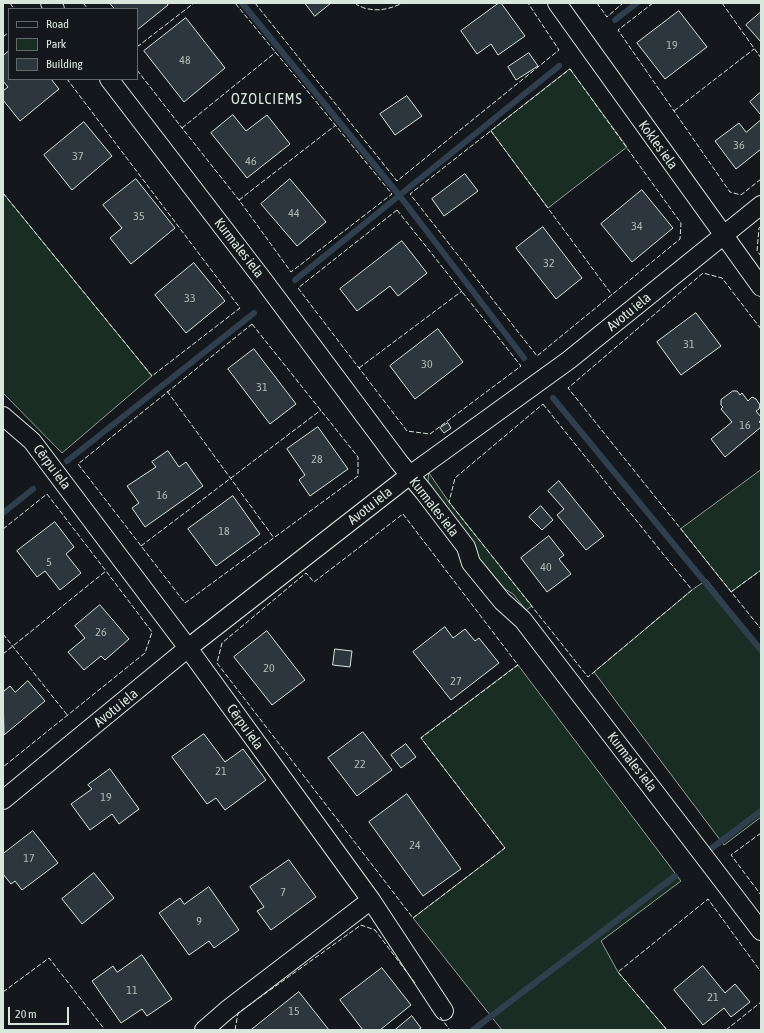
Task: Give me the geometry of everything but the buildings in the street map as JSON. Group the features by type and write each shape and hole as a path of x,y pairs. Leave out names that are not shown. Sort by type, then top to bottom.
{"street":[{"name":"Kokles iela","path":"556,3 761,287"},
{"name":"Kurmales iela","path":"109,80 466,547 471,562 502,600 523,620 761,932"},
{"name":"Avotu iela","path":"3,800 188,648 410,475 569,360 761,205"},
{"name":"Cērpu iela","path":"3,416 32,440 188,648 370,900 444,1010"},
{"path":"204,1030 227,1010 370,900"}],"green space":[{"path":"570,69 627,147 548,208 491,131"},
{"path":"3,193 152,376 62,453 3,393"},
{"path":"761,470 761,570 731,592 681,529"},
{"path":"429,473 449,502 532,606 526,610 513,594 505,589 479,558 428,484"},
{"path":"707,580 761,649 761,817 724,845 594,672 692,590"},
{"path":"518,665 681,881 601,941 618,972 667,1030 502,1030 413,918 505,848 421,738"}],"waterway":[{"path":"242,3 399,195 524,358"},
{"path":"615,20 637,3"},
{"path":"295,280 559,66"},
{"path":"67,461 254,313"},
{"path":"553,398 761,650"},
{"path":"3,513 33,489"},
{"path":"712,848 761,811"},
{"path":"473,1030 675,876"}],"fence":[{"path":"10,3 13,8"},
{"path":"83,3 87,8"},
{"path":"138,46 194,3"},
{"path":"138,71 239,200 291,272 392,194 235,3"},
{"path":"255,3 397,181 559,50 528,3"},
{"path":"355,3 364,8 379,10 403,3"},
{"path":"597,3 607,17 623,3"},
{"path":"653,3 618,30 730,192 741,195 761,179"},
{"path":"722,3 761,58"},
{"path":"3,37 8,33"},
{"path":"674,111 754,49"},
{"path":"182,128 276,52"},
{"path":"570,69 681,223 680,239 537,356 410,194 570,69"},
{"path":"3,193 152,376 240,308 68,80"},
{"path":"239,200 336,125"},
{"path":"491,131 612,295"},
{"path":"397,210 521,366 430,434 407,431 298,288 397,210"},
{"path":"761,226 759,228 757,251 761,256"},
{"path":"761,329 722,278 703,273 568,388 761,629"},
{"path":"359,368 462,291"},
{"path":"252,324 358,457 358,476 185,603 78,464 252,324"},
{"path":"167,391 274,538"},
{"path":"543,404 692,590 588,677 449,502 455,478 543,404"},
{"path":"141,546 321,410"},
{"path":"3,529 47,494 152,632 145,653 3,767"},
{"path":"403,514 518,665 421,738 505,848 413,918 217,663 222,643 306,573 314,582 403,514"},
{"path":"731,592 761,570"},
{"path":"3,654 106,571"},
{"path":"3,634 68,716"},
{"path":"761,833 731,855 761,895"},
{"path":"667,1030 618,972 708,899 761,972"},
{"path":"235,1030 238,1013 361,925 375,930 415,983"},
{"path":"3,992 49,958 105,1030"},
{"path":"726,1030 761,1002"},
{"path":"440,1017 450,1030"}],"district":[{"name":"OZOLCIEMS","path":"267,99"}]}
